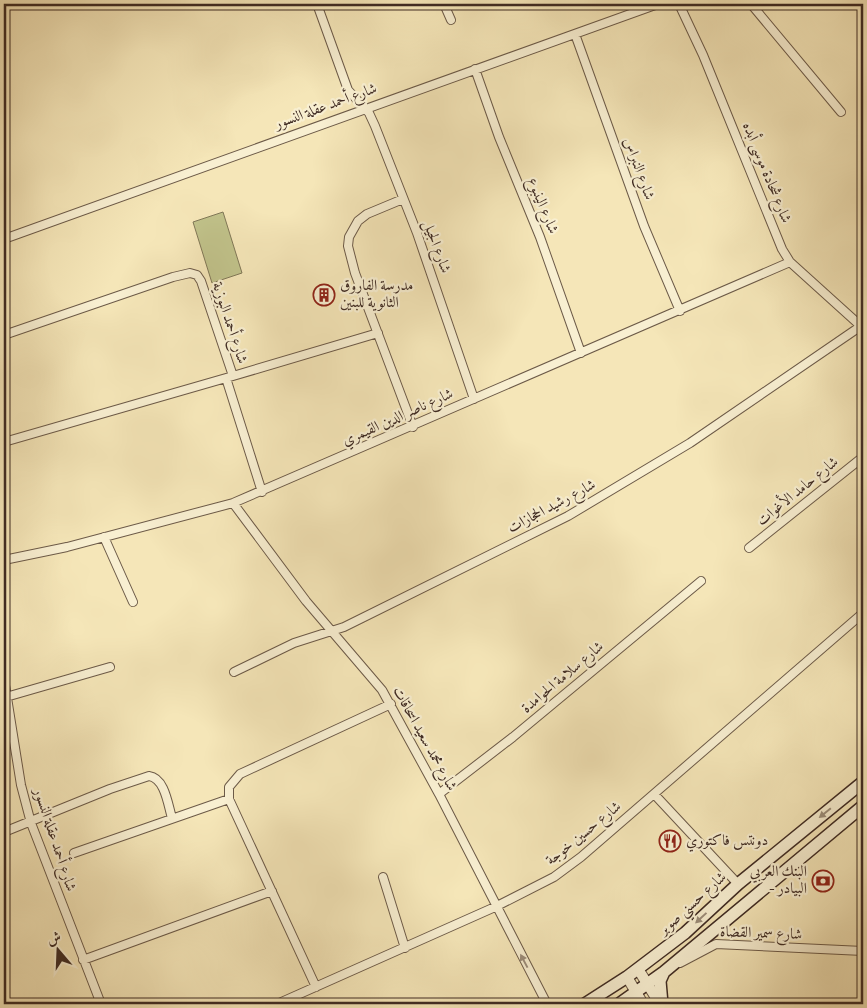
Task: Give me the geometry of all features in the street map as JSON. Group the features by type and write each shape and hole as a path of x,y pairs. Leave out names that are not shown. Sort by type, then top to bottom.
{"main road":[{"name":"شارع حسني صوبر","path":"584,1004 627,978 685,933 738,884 863,782"},
{"path":"619,1004 648,985 863,806"},
{"path":"661,1004 660,981 664,972"}],"street":[{"name":"شارع الجيل","path":"317,4 348,90 375,126 417,233 474,399"},
{"path":"444,4 451,20"},
{"name":"شارع أحمد عقلة النسور","path":"4,239 658,4"},
{"name":"شارع شحادة موسى أبده","path":"679,4 721,98 778,240 790,262 862,327"},
{"path":"751,4 842,112"},
{"name":"شارع النبراس","path":"575,34 644,226 680,311"},
{"name":"شارع الينبوع","path":"475,70 502,144 540,237 581,353"},
{"path":"403,199 367,214 353,227 348,246 354,273 413,427"},
{"name":"شارع ناصر الدين القيمري","path":"4,560 104,537 233,503 413,427 790,262"},
{"name":"شارع أحمد البوزية","path":"4,335 173,277 190,273 197,275 201,281 229,377 4,442"},
{"name":"شارع رشيد الحجازات","path":"234,672 294,643 332,631 413,594 576,512 690,443 862,327"},
{"path":"262,492 229,377 378,334"},
{"name":"شارع حامد الأغوات","path":"749,548 863,457"},
{"name":"شارع محمد سعيد اسحاقات","path":"233,503 273,558 382,690 391,704 547,1004"},
{"path":"104,537 133,602"},
{"name":"شارع سلامة الحوامدة","path":"439,794 513,737 701,581"},
{"name":"شارع حسين خوجة","path":"277,1004 495,907 554,877 654,794 863,613"},
{"path":"6,697 110,667"},
{"name":"شارع أحمد عقلة النسور","path":"4,679 21,785 31,823 101,1004"},
{"path":"316,987 229,799 231,782 240,774 391,704"},
{"path":"4,832 144,777 153,777 162,787 172,818"},
{"path":"654,794 738,884"},
{"path":"74,853 229,799"},
{"path":"383,877 405,948"},
{"path":"83,960 272,891"},
{"name":"شارع سمير القضاة","path":"664,972 716,944 863,952"},
{"path":"638,970 661,1004"},
{"path":"627,978 643,1004"}],"green space":[{"path":"223,212 242,273 212,283 193,222"}],"place":[{"name":"مدرسة الفاروق الثانوية للبنين","path":"324,295"},
{"name":"دونتس فاكتوري","path":"670,841"},
{"name":"البنك العربي - البيادر","path":"823,881"}]}
